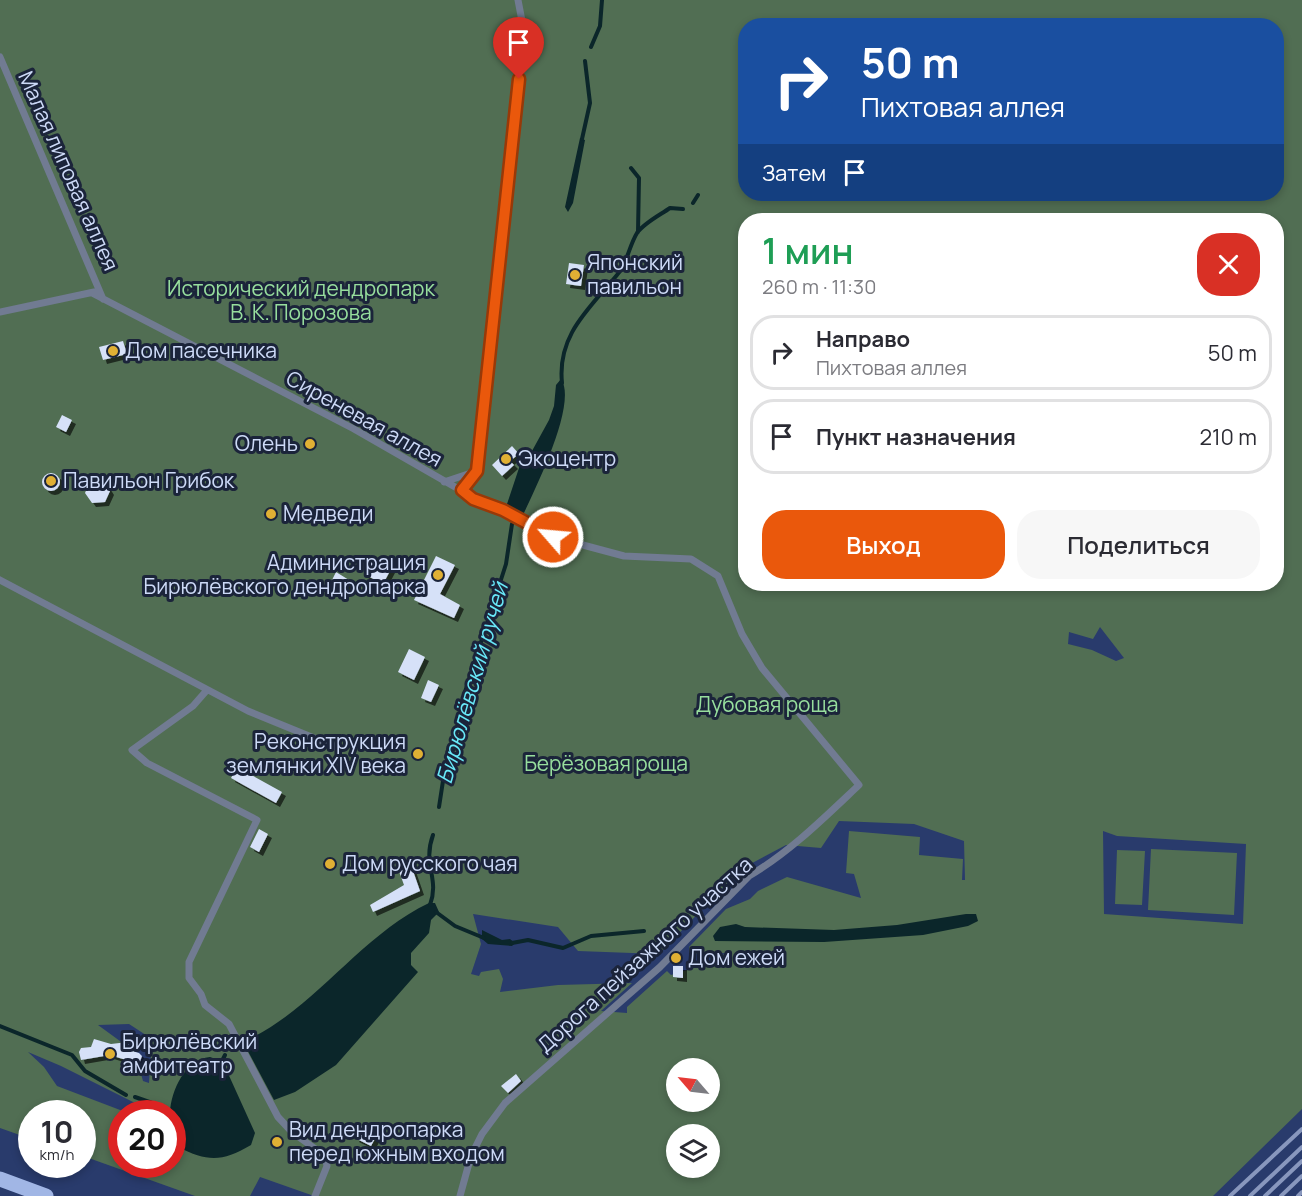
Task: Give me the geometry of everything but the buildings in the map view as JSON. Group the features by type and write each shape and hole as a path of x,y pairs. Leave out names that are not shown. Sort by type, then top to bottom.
{"main road":[{"path":"0,1179 46,1196"}],"lane":[{"path":"462,490 477,471 521,59 522,21 518,0"},
{"name":"Малая липовая аллея","path":"0,57 103,295"},
{"path":"0,312 92,293 103,295"},
{"name":"Сиреневая аллея","path":"103,295 354,429 444,482 462,490 473,499 503,510 553,537 624,556 677,557 699,562 718,576 742,634 762,668 859,785"},
{"path":"444,482 477,471"},
{"path":"0,580 248,711 336,747"},
{"path":"207,690 193,706 132,750 147,763 257,820 189,962 188,975 205,1005 229,1024 278,1117 292,1132 325,1156 327,1166 315,1196"},
{"name":"Дорога пейзажного участка","path":"460,1196 475,1149 505,1103 660,967 749,876 766,866 859,785"}],"green space":[{"path":"0,0 1302,0 1302,1109 1213,1196 314,1196 260,1177 250,1196 195,1196 145,1178 186,1178 186,1100 129,1100 28,1052 44,1067 57,1086 94,1100 18,1100 18,1134 0,1128","holes":["1100,627 1124,658 1116,661 1092,650 1068,644 1069,632 1093,639","839,821 914,824 964,841 965,880 962,880 963,859 919,855 920,837 849,831 846,873 854,874 861,898 787,877 758,891 750,899 726,909 689,947 689,954 726,953 707,964 671,975 667,971 627,1007 627,1013 601,1011 632,983 558,985 500,992 503,979 499,969 481,972 479,976 471,974 481,944 473,914 558,927 578,951 659,954 741,869 786,845 821,848","1103,831 1117,836 1246,844 1243,924 1104,914","129,1024 152,1039 149,1083 143,1081 135,1052 98,1025"]},
{"path":"1151,849 1237,853 1234,915 1148,910"},
{"path":"1117,850 1145,851 1142,905 1115,904"},
{"path":"96,1101 108,1105 108,1165 96,1161"}],"shaded area":[{"path":"580,138 585,140 573,203 568,212 565,207"},
{"path":"561,379 565,391 560,426 545,467 523,515 515,515 507,504 520,465 532,451 549,420 554,406 556,385"},
{"path":"429,903 435,903 439,912 431,920 429,933 411,953 411,965 418,972 336,1065 295,1092 274,1100 243,1042 292,1012 380,935 404,917"},
{"path":"976,914 978,921 968,926 923,935 824,942 715,941 713,936 720,927 736,924 745,927 834,930 897,925"},
{"path":"482,930 502,940 510,939 515,943 512,946 488,944 482,939"},
{"path":"210,1057 221,1061 255,1133 251,1145 232,1155 215,1158 186,1150 186,1100 172,1100 181,1078 193,1064"}],"waterway":[{"path":"591,47 600,26 602,0"},
{"path":"582,139 590,103 585,61"},
{"path":"631,168 639,178 638,232"},
{"name":"Бирюлёвский ручей","path":"693,203 698,195"},
{"name":"Бирюлёвский ручей","path":"562,383 562,366 570,337 586,311 620,271 637,233 670,208 683,209"},
{"name":"Бирюлёвский ручей","path":"439,807 445,768 451,752 461,741 461,711 465,692 506,564 512,524"},
{"name":"Бирюлёвский ручей","path":"430,905 433,887 429,855 433,835"},
{"path":"436,912 455,926 484,938"},
{"path":"512,943 528,940 563,948 591,936 644,931"},
{"name":"Бирюлёвский ручей","path":"0,1026 72,1055 85,1071 126,1095"},
{"name":"Бирюлёвский ручей","path":"220,1065 225,1055"},
{"name":"Бирюлёвский ручей","path":"135,1097 144,1100"}],"railway":[{"path":"1230,1196 1302,1129"},
{"path":"1250,1196 1302,1147"},
{"path":"1265,1196 1302,1161"},
{"path":"1281,1196 1302,1176"},
{"path":"1298,1196 1302,1192"}],"place":[{"name":"Японcкий павильон","path":"575,275"},
{"name":"Дом пасечника","path":"113,351"},
{"name":"Олень","path":"310,444"},
{"name":"Экоцентр","path":"506,459"},
{"name":"Павильон Грибок","path":"51,481"},
{"name":"Медведи","path":"271,514"},
{"name":"Администрация Бирюлёвского дендропарка","path":"438,575"},
{"name":"Реконструкция землянки XIV века","path":"418,754"},
{"name":"Дом русского чая","path":"330,864"},
{"name":"Дом ежей","path":"676,958"},
{"name":"Бирюлёвский амфитеатр","path":"110,1054"},
{"name":"Вид дендропарка перед южным входом","path":"277,1142"}],"route":[{"path":"519,79 477,471 462,490 473,499 503,510 553,537"}],"park label":[{"name":"Исторический дендропарк В. К. Порозова","path":"301,301"},
{"name":"Дубовая роща","path":"767,705"},
{"name":"Берёзовая роща","path":"606,764"}]}
